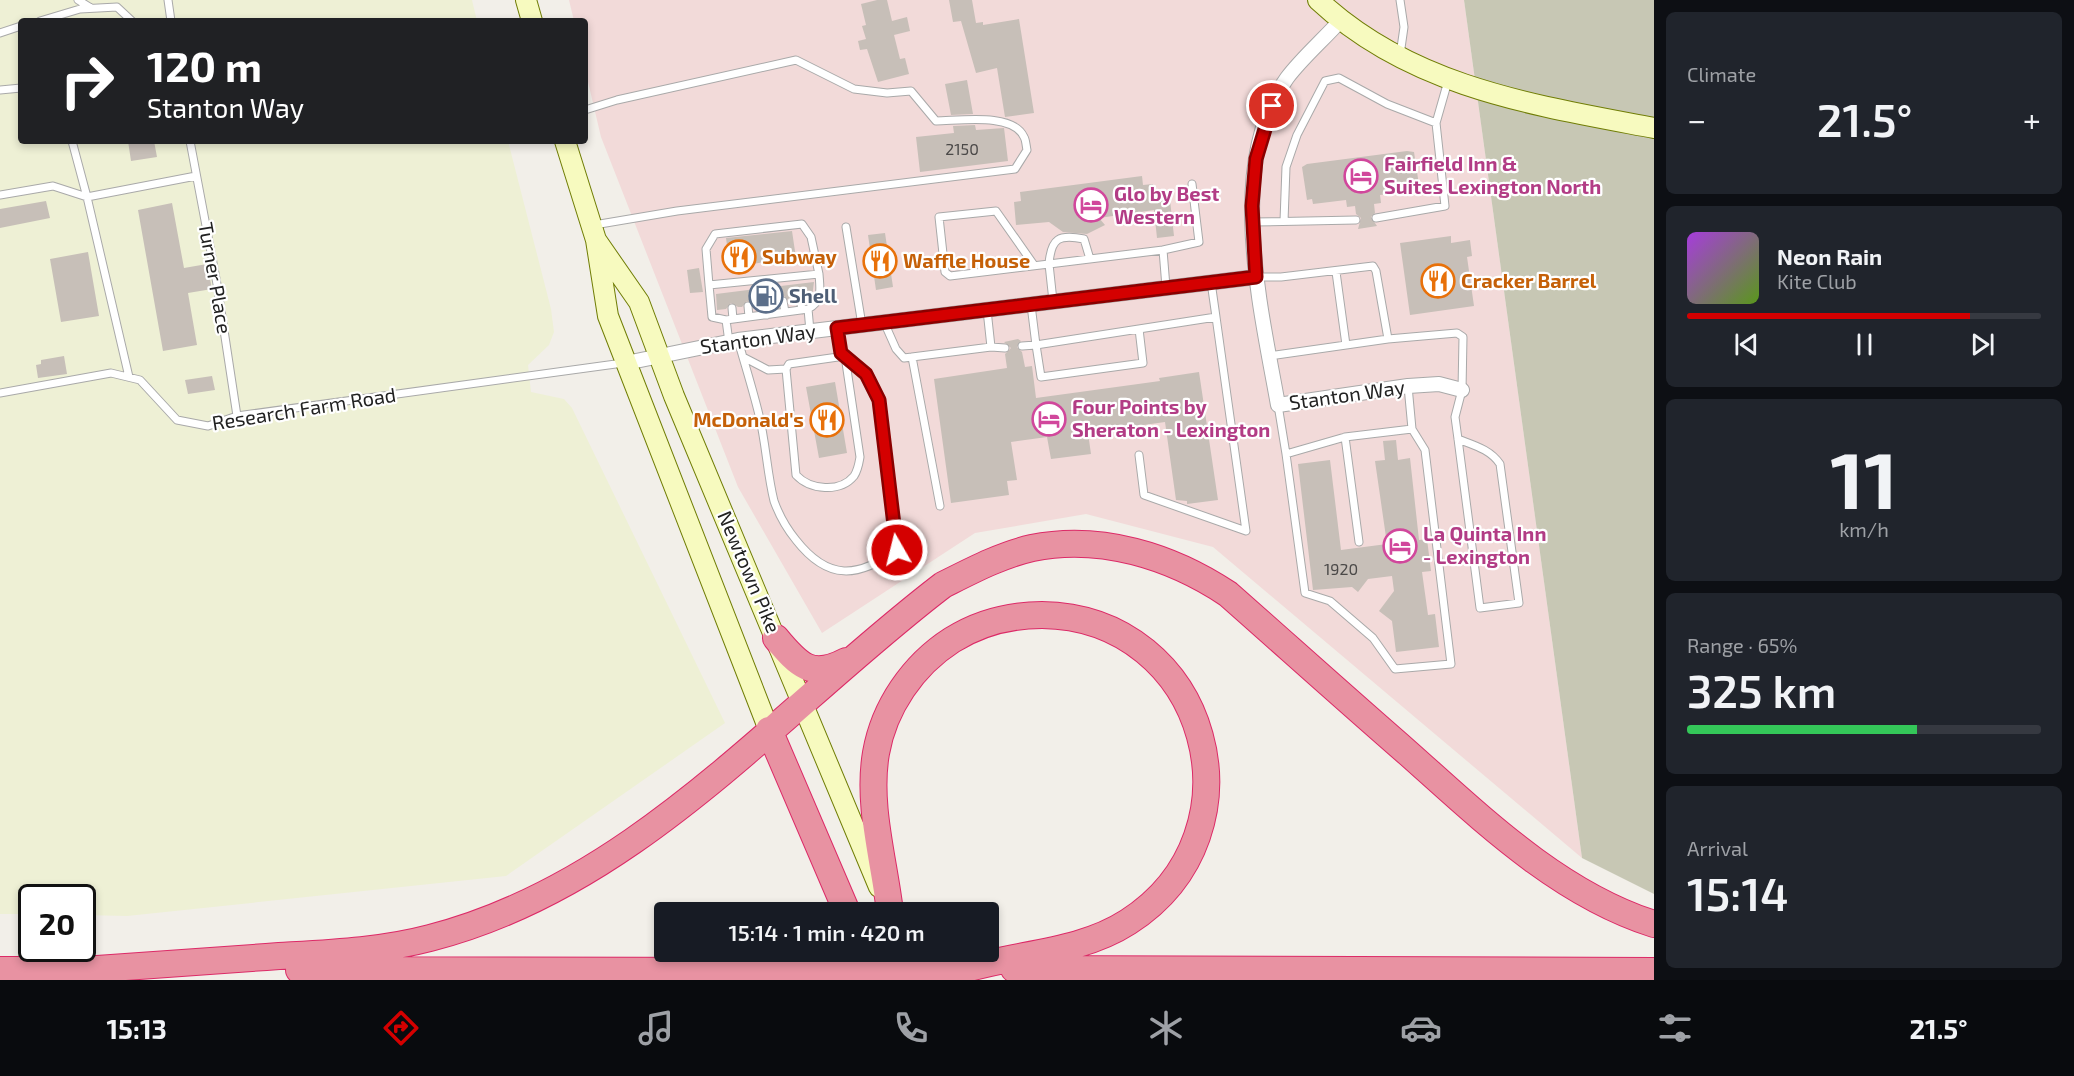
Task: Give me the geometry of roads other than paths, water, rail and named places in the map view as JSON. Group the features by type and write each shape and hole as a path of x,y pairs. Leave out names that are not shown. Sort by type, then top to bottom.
{"highway":[{"path":"83,970 366,950 429,939 470,926 546,895 595,868 694,795 857,655 943,585 981,566 1031,548 1067,544 1103,545 1155,557 1198,574 1228,594 1439,781 1542,867 1630,916 1654,924"},
{"path":"888,902 876,823 876,753 886,720 900,691 919,667 938,649 960,635 1011,616 1079,618 1101,625 1139,646 1161,666 1179,689 1192,711 1202,738 1208,790 1200,827 1185,865 1170,886 1127,923 1063,949 966,969"},
{"path":"776,638 798,663 816,670 835,667 857,655"},
{"name":"Newtown Pike","path":"769,730 843,902"},
{"path":"869,962 876,980"},
{"path":"910,962 917,980"},
{"path":"0,970 1654,971"}],"main road":[{"path":"526,0 531,18"},
{"path":"1318,0 1340,21 1400,58 1449,79 1502,98 1654,128"},
{"name":"Newtown Pike","path":"566,144 594,233 608,316 769,730"},
{"name":"Newtown Pike","path":"594,233 639,302 885,902"}],"street":[{"path":"1256,277 1253,222 1256,159 1272,106 1287,78 1340,21"},
{"name":"Stanton Way","path":"626,363 659,354 733,341 1256,277 1278,405 1408,386 1439,384 1462,390"}],"lane":[{"path":"78,0 92,8"},
{"path":"168,0 171,18"},
{"path":"1400,0 1404,27 1400,58"},
{"path":"52,18 92,8 117,6 129,18"},
{"path":"0,33 18,27"},
{"path":"588,109 616,100 796,60 854,89 887,93 911,91 936,121 989,120 1009,123 1024,135 1027,150 1015,169 677,212 594,233"},
{"path":"1284,221 1286,167 1297,135 1324,81 1339,78 1387,104 1436,123"},
{"path":"1376,218 1445,206 1436,123 1449,79"},
{"path":"0,90 18,88"},
{"path":"0,393 111,373 129,377 73,144"},
{"name":"Turner Place","path":"191,144 217,284 237,416"},
{"path":"0,195 52,186 87,197 196,176"},
{"path":"1035,266 999,213 993,209 939,217 945,272 950,276 1035,266 1162,250 1199,242 1192,184"},
{"path":"1253,222 1356,220"},
{"path":"802,224 811,237 819,274 821,295 816,305 805,309 730,320 712,317 706,249 715,234 802,224"},
{"path":"846,227 862,325"},
{"path":"1053,301 1049,264 1050,250 1054,242 1063,237 1084,239 1090,259"},
{"path":"1162,250 1166,287"},
{"path":"1256,277 1336,272 1373,266 1377,271 1388,339"},
{"path":"1336,272 1346,345"},
{"path":"709,285 762,280 781,282 819,274"},
{"path":"762,280 763,288"},
{"path":"745,281 746,290"},
{"path":"1140,455 1144,495 1246,531 1211,282"},
{"path":"730,283 730,292"},
{"path":"801,299 810,331"},
{"path":"783,301 785,312"},
{"path":"765,304 767,315"},
{"path":"1031,304 1041,377 1143,363 1139,329"},
{"path":"748,306 749,317"},
{"path":"732,308 730,320 733,341 743,357 759,416 775,501 787,529 806,553 824,568 854,571 878,564 897,550 879,400 866,374 841,353 837,328"},
{"path":"987,310 991,347"},
{"path":"1022,346 1216,317"},
{"path":"884,322 896,349 904,358 991,347 1005,348"},
{"path":"1269,356 1388,339 1457,333 1463,338 1462,390 1455,417 1458,440 1480,608 1519,603 1500,464 1485,450 1458,440"},
{"path":"844,356 860,457 853,477 822,488 803,482 796,475 786,369 789,364 844,356"},
{"path":"743,357 768,370 786,369"},
{"path":"912,357 940,506"},
{"name":"Research Farm Road","path":"129,377 140,380 177,420 208,426 237,416 626,363"},
{"path":"1278,405 1305,593 1330,601 1373,638 1395,669 1451,664 1425,450 1412,429 1408,386"},
{"path":"1286,454 1345,437 1412,429"},
{"path":"1345,437 1359,542"}],"place":[{"name":"Fairfield Inn & Suites Lexington North","path":"1361,176"},
{"name":"Glo by Best Western","path":"1091,205"},
{"name":"Subway","path":"739,257"},
{"name":"Waffle House","path":"880,261"},
{"name":"Cracker Barrel","path":"1438,281"},
{"name":"Shell","path":"766,296"},
{"name":"Four Points by Sheraton - Lexington","path":"1049,419"},
{"name":"McDonald's","path":"827,420"},
{"name":"La Quinta Inn - Lexington","path":"1400,546"}]}
